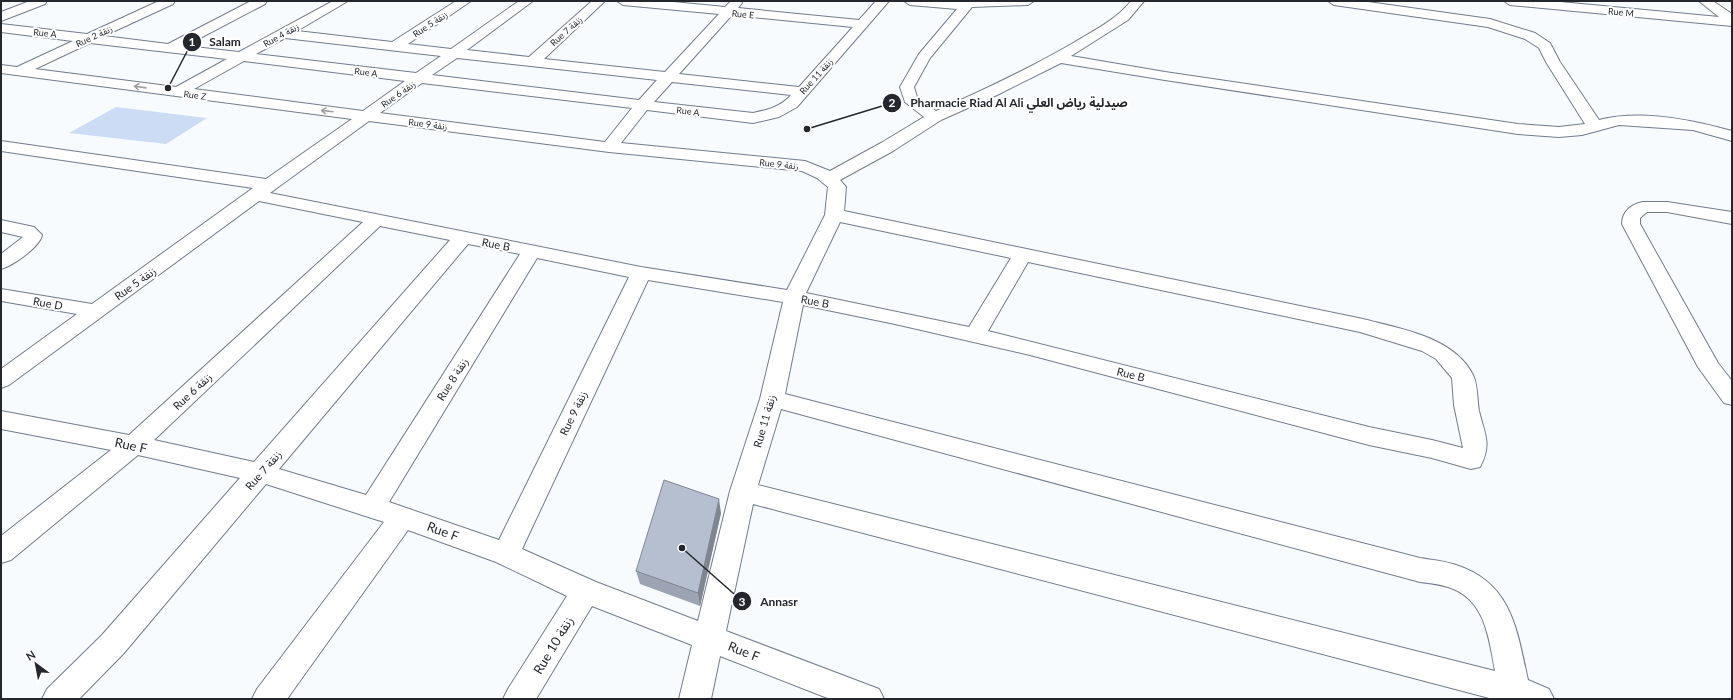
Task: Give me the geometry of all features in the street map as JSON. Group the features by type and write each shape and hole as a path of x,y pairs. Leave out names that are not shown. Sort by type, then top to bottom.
{"street":[{"path":"1,17 40,1"},
{"name":"Rue 2 زنقة","path":"19,71 163,1"},
{"path":"170,48 261,1"},
{"name":"Rue 4 زنقة","path":"178,92 342,1"},
{"name":"Rue 5 زنقة","path":"396,46 465,1"},
{"name":"Rue 6 زنقة","path":"262,190 527,1"},
{"name":"Rue 7 زنقة","path":"533,61 599,1"},
{"name":"Rue E","path":"623,1 862,24"},
{"path":"610,147 643,106 738,1"},
{"name":"Rue 11 زنقة","path":"731,116 753,118 773,114 792,104 801,92 884,1"},
{"path":"910,1 967,3 1028,1"},
{"path":"830,178 887,147 935,117 992,92 1058,58 1075,46 1109,27 1135,7 1138,1"},
{"path":"1334,1 1490,23 1530,36 1545,46 1553,62 1595,127"},
{"name":"Rue M","path":"1510,1 1601,6 1732,21"},
{"path":"1705,1 1732,21"},
{"path":"935,117 910,99 907,87 924,57 967,3"},
{"name":"Rue A","path":"1,28 731,116"},
{"path":"283,34 801,92"},
{"path":"1058,58 1165,76 1518,129 1559,132 1582,130 1618,120 1694,125 1732,136"},
{"name":"Rue Z","path":"1,69 366,116"},
{"name":"Rue 9 زنقة","path":"366,116 610,147 805,166 822,172 830,178"},
{"path":"1,146 262,190"},
{"path":"1,161 23,149"},
{"name":"Rue 11 زنقة","path":"695,699 743,491 772,399 794,297 834,215 837,187 830,178"},
{"name":"Rue 5 زنقة","path":"1,380 262,190"},
{"name":"Rue B","path":"262,190 376,220 641,273 794,297 895,317 1369,436 1432,449 1471,460 1476,446 1466,405 1463,377 1444,354 1430,346 1363,326 1023,254"},
{"path":"1732,218 1668,207 1643,207 1631,216 1631,224 1709,367 1732,397"},
{"path":"834,215 1023,254 975,336"},
{"name":"Rue 6 زنقة","path":"1,552 134,445 376,220"},
{"path":"1,226 27,231 32,235 32,240 26,246 1,263"},
{"name":"Rue 7 زنقة","path":"58,699 113,644 464,237"},
{"name":"Rue 8 زنقة","path":"372,507 532,251"},
{"name":"Rue 9 زنقة","path":"506,554 641,273"},
{"name":"Rue D","path":"1,295 96,311"},
{"path":"1709,367 1732,371"},
{"path":"772,399 1420,570 1454,576 1474,587 1486,598 1501,624 1526,695"},
{"name":"Rue F","path":"1,420 134,445 261,473 372,507 506,554 586,591 868,699"},
{"path":"743,491 1526,695"},
{"path":"268,699 403,517"},
{"name":"Rue 10 زنقة","path":"519,699 586,591"}],"shaded area":[{"path":"116,107 207,118 166,144 69,133"}],"building":[{"path":"664,480 719,499 698,593 636,571"}],"place":[{"name":"Salam","path":"168,88"},
{"name":"Pharmacie Riad Al Ali صيدلية رياض العلي","path":"807,129"},
{"name":"Annasr","path":"682,548"}]}
